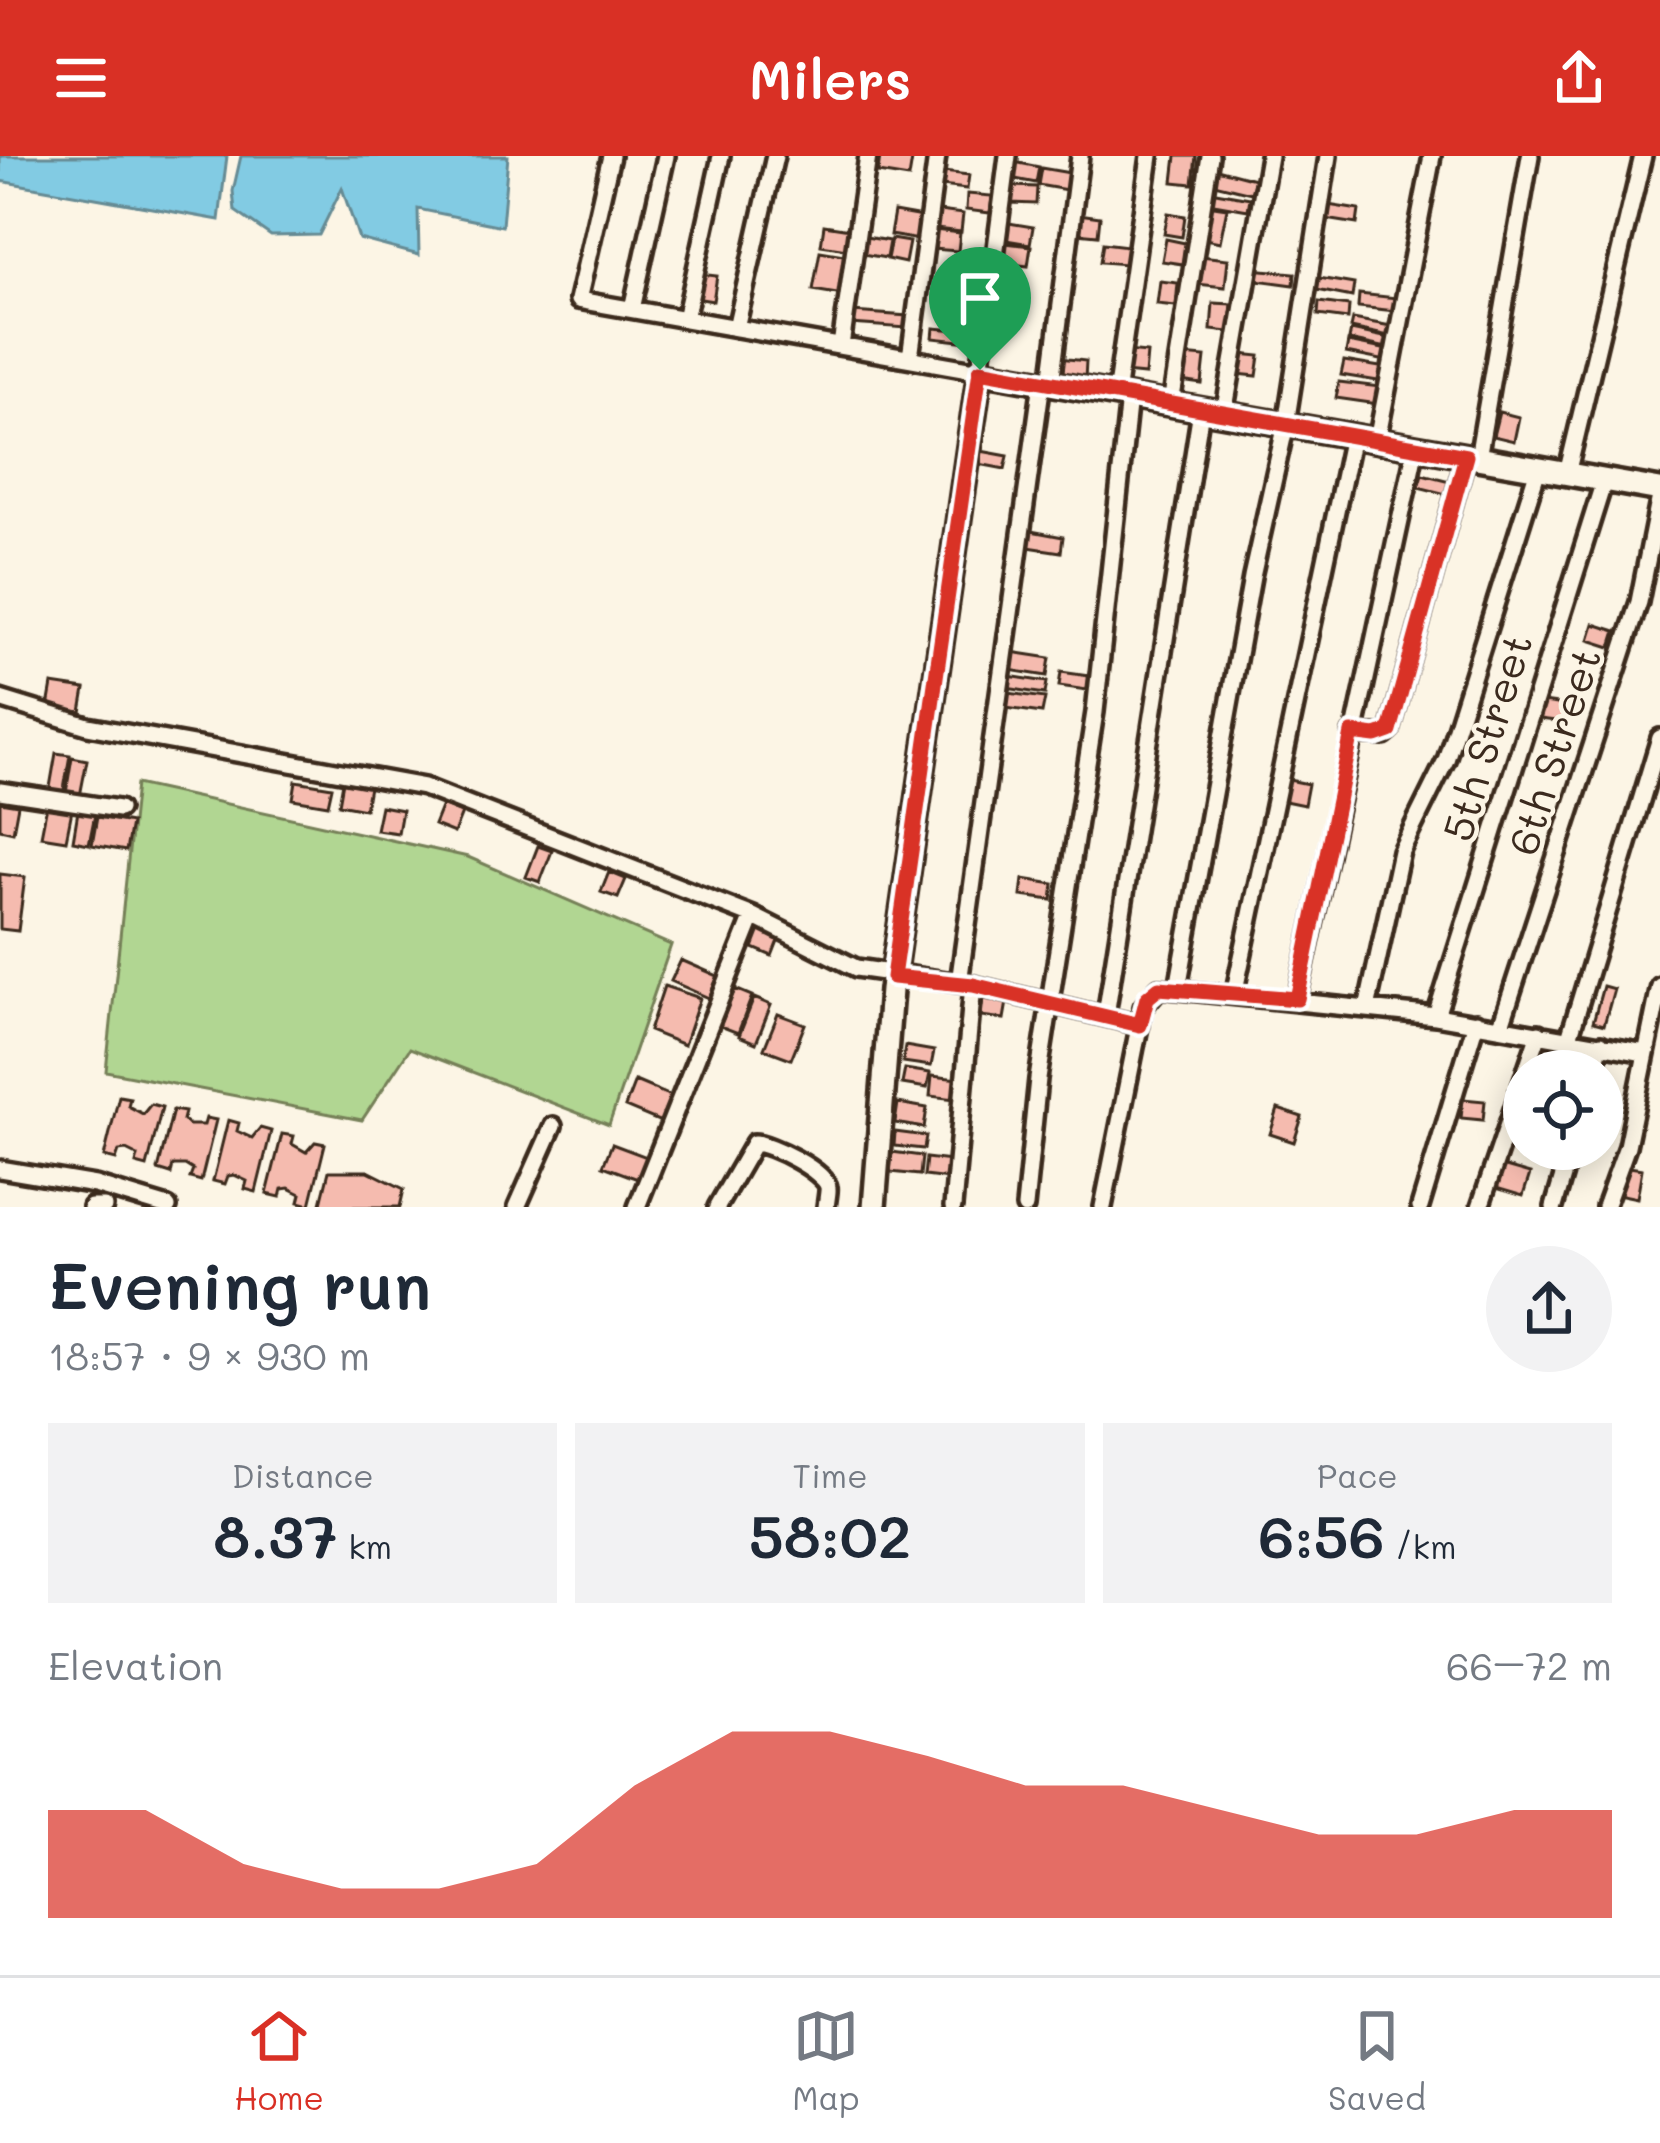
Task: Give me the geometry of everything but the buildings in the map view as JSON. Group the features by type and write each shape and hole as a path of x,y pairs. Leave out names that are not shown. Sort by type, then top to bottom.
{"street":[{"path":"611,156 578,300 1660,493"},
{"path":"632,309 666,156"},
{"path":"685,319 721,156"},
{"path":"736,328 776,156"},
{"path":"841,346 868,156"},
{"path":"910,358 937,156"},
{"path":"874,1207 893,977 1008,156"},
{"path":"953,1207 966,984 1080,156"},
{"path":"1024,1207 1095,712 1122,396 1150,156"},
{"path":"1171,404 1210,156"},
{"path":"1225,414 1269,156"},
{"path":"1178,988 1252,577 1286,424 1328,156"},
{"path":"1377,441 1432,156"},
{"path":"1352,733 1376,736 1390,731 1472,457 1530,156"},
{"path":"1567,474 1643,156"},
{"path":"1106,1015 1202,410"},
{"path":"1234,994 1352,436"},
{"path":"1297,999 1416,447"},
{"path":"1367,1009 1401,851 1446,760 1538,469"},
{"name":"5th Street","path":"1436,1016 1604,481"},
{"name":"6th Street","path":"1501,1025 1639,602 1660,493"},
{"path":"0,699 88,726 424,788 753,916 856,968 966,984 1140,1025"},
{"path":"1569,1038 1660,738"},
{"path":"0,791 119,808"},
{"path":"637,1207 753,916"},
{"path":"1604,1207 1627,1146 1660,986"},
{"path":"1103,1207 1140,1025 1153,991 1178,988 1436,1016 1645,1053"},
{"path":"1420,1207 1476,1022"},
{"path":"1533,1050 1539,1033"},
{"path":"1598,1050 1600,1044"},
{"path":"517,1207 553,1126"},
{"path":"1480,1207 1503,1139"},
{"path":"717,1207 746,1152 754,1143 766,1143 823,1176 829,1188 826,1207"},
{"path":"0,1169 95,1185 168,1207"},
{"path":"1554,1207 1565,1170"},
{"path":"91,1207 104,1207"}],"green space":[{"path":"136,784 468,857 671,945 609,1125 410,1048 362,1120 106,1071"}],"water":[{"path":"0,156 227,156 219,220 0,181"},
{"path":"241,156 508,156 502,226 418,209 419,255 359,239 342,188 319,235 271,236 235,211 233,191"}],"route":[{"path":"980,370 1466,456 1390,731 1384,736 1352,733 1297,999 1159,988 1147,998 1140,1025 973,985 893,977 980,370"}]}
